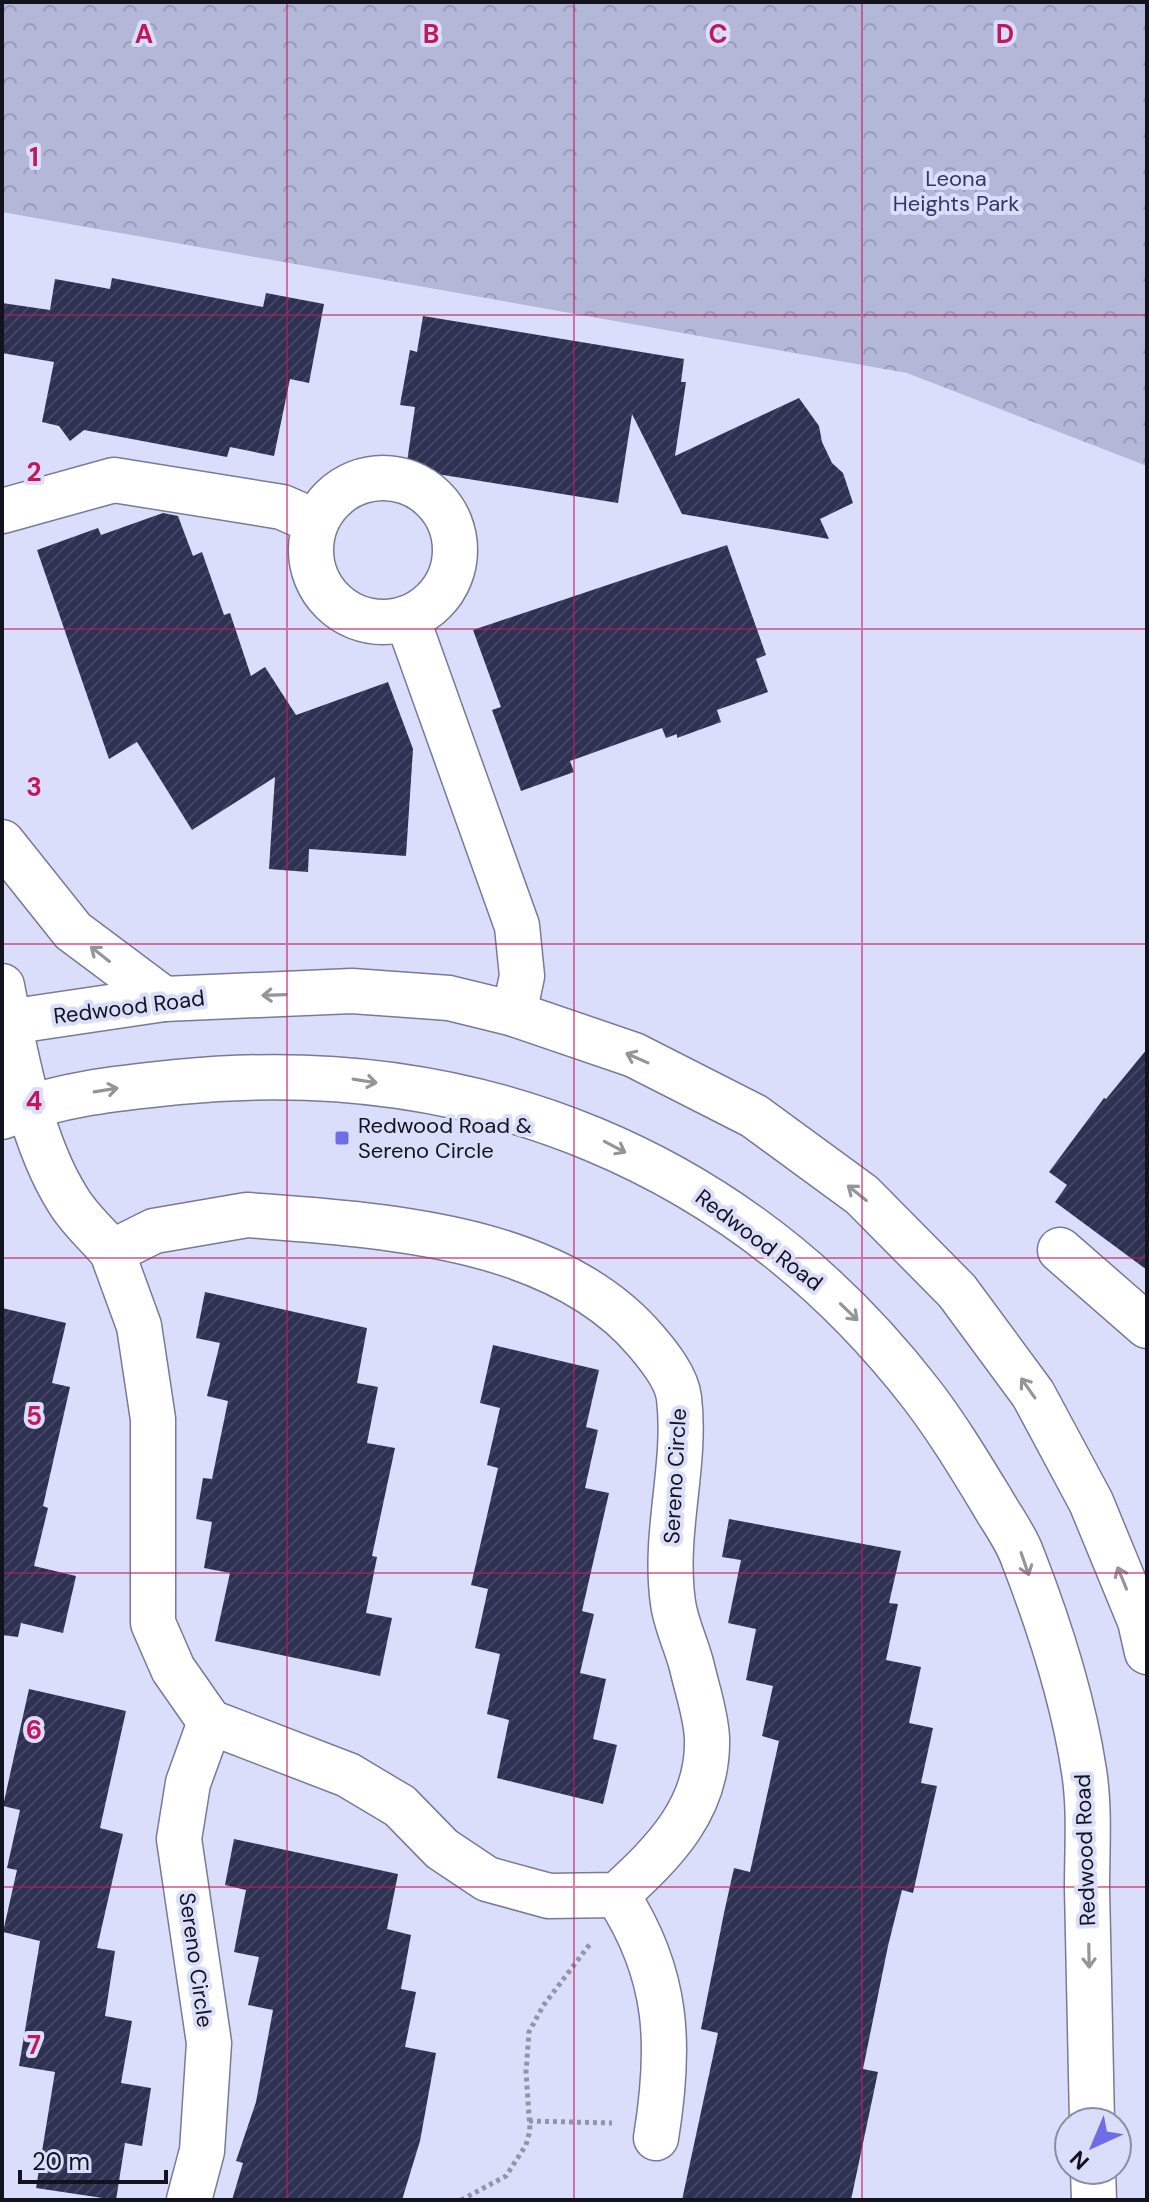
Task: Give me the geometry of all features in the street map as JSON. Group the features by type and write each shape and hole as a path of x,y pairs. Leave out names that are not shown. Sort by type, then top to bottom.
{"main road":[{"path":"378,477 403,480 438,503 449,521 455,546 454,563 446,586 433,602 407,618 388,623 363,620 345,612 326,595 315,575 310,550 316,522 326,504 340,490 378,477"},
{"path":"2,511 114,480 282,507 316,522"},
{"path":"407,618 517,926 522,976 514,1014"},
{"path":"2,842 73,931 164,999"},
{"name":"Redwood Road","path":"4,1010 352,991 449,998 514,1014 634,1055 754,1116 862,1195 957,1291 1033,1394 1091,1502 1140,1621 1147,1652"},
{"path":"4,1010 16,1111"},
{"path":"2,1066 16,1111 68,1201 112,1252 139,1326 153,1419 153,1623 173,1669 210,1722 348,1775 400,1806 442,1849 487,1879 549,1896 617,1895 642,1934 661,2005 667,2064 657,2131"},
{"name":"Redwood Road","path":"16,1111 107,1089 226,1077 346,1077 473,1097 598,1139 708,1197 804,1268 884,1347 955,1439 1020,1549 1056,1651 1085,1774 1092,2106"},
{"name":"Sereno Circle","path":"112,1252 154,1231 247,1215 379,1225 484,1246 577,1284 624,1315 659,1357 679,1394 680,1456 670,1530 673,1604 692,1664 707,1738 701,1789 667,1849 617,1895"},
{"path":"1060,1250 1147,1326"},
{"name":"Sereno Circle","path":"189,2200 202,2151 209,2043 179,1839 188,1783 210,1722"}],"path":[{"path":"461,2200 506,2176 526,2145 529,2032 574,1963 603,1931 617,1895"},
{"path":"529,2121 657,2131"}],"green space":[{"name":"Leona Heights Park","path":"2,2 1147,2 1147,466 907,373 2,212"}],"building":[{"path":"112,278 263,307 266,293 324,304 309,383 290,379 274,456 230,447 227,457 84,430 70,441 59,426 42,422 54,362 2,353 2,303 50,310 55,279 110,289"},
{"path":"423,316 684,359 681,382 686,382 675,456 799,398 819,426 822,442 832,463 843,473 853,503 820,519 829,539 682,514 632,414 618,503 406,469 415,407 400,405 410,350 417,352"},
{"path":"163,513 178,516 193,556 202,552 224,615 230,613 251,676 265,667 296,715 388,682 413,749 406,856 309,849 308,872 269,869 275,777 192,830 137,742 109,759 37,550 98,528 101,535"},
{"path":"727,545 766,655 756,659 768,692 717,710 721,722 677,738 677,734 666,738 662,728 570,761 574,772 521,791 492,710 501,707 473,630"},
{"path":"1147,1049 1147,1270 1055,1202 1067,1185 1049,1172 1104,1098"},
{"path":"205,1292 367,1328 357,1383 378,1387 367,1443 395,1448 372,1556 377,1557 366,1613 392,1618 380,1676 215,1641 230,1573 204,1568 212,1522 196,1519 203,1478 212,1479 228,1401 207,1396 220,1343 196,1338"},
{"path":"2,1308 66,1323 52,1383 70,1387 43,1506 48,1508 34,1566 76,1576 63,1633 21,1623 18,1637 2,1635"},
{"path":"493,1345 599,1370 586,1427 598,1430 585,1488 609,1493 582,1611 594,1614 580,1673 606,1679 593,1739 617,1745 603,1804 497,1778 509,1720 487,1714 500,1654 475,1648 488,1589 471,1585 498,1468 487,1465 500,1408 480,1403"},
{"path":"729,1519 901,1551 889,1603 898,1604 886,1660 921,1667 909,1723 933,1728 921,1783 937,1786 913,1893 902,1890 888,1946 863,2069 878,2072 851,2200 682,2200 718,2033 701,2029 724,1913 734,1868 750,1872 779,1741 762,1736 773,1686 746,1680 756,1629 728,1623 741,1560 722,1557"},
{"path":"29,1689 126,1711 100,1828 123,1834 97,1948 115,1951 105,2016 132,2021 121,2083 151,2088 142,2146 125,2143 116,2200 36,2188 55,2072 19,2066 40,1941 3,1932 17,1870 7,1868 20,1810 3,1806"},
{"path":"234,1839 398,1874 387,1929 411,1935 401,1989 416,1992 405,2047 436,2053 420,2141 402,2200 232,2200 243,2163 236,2161 256,2102 273,2010 248,2005 259,1957 234,1952 246,1890 225,1885"}],"place":[{"name":"Redwood Road & Sereno Circle","path":"342,1138"}]}
